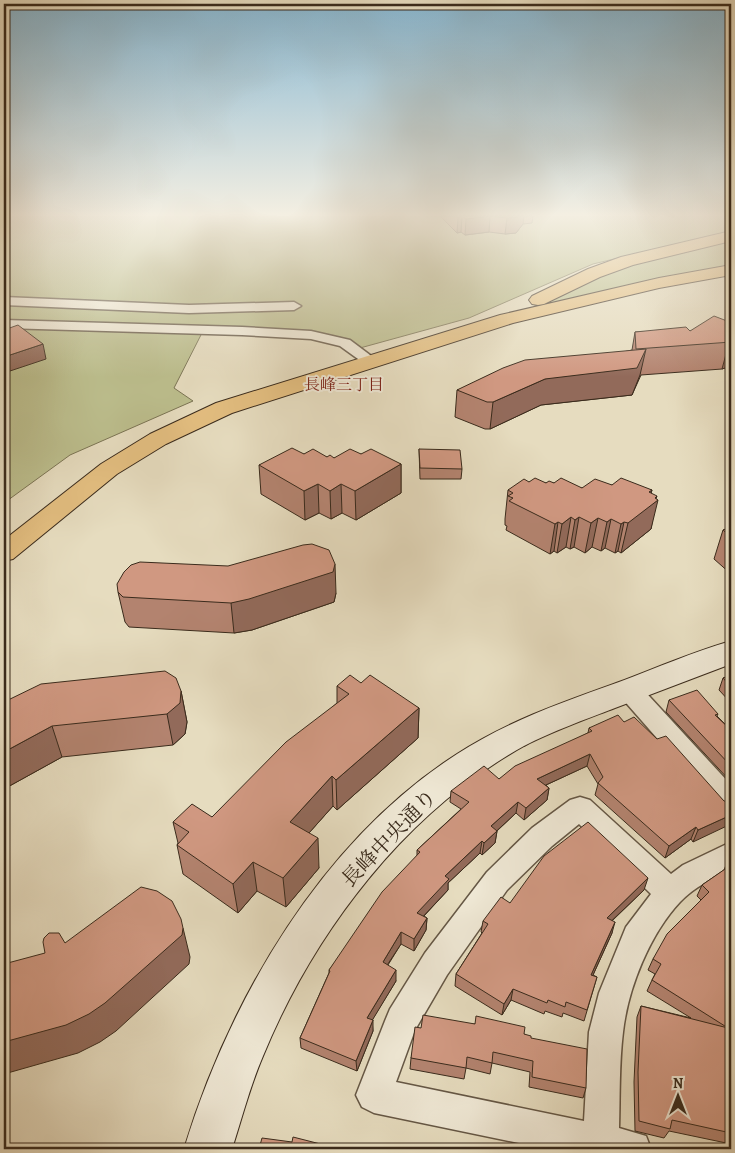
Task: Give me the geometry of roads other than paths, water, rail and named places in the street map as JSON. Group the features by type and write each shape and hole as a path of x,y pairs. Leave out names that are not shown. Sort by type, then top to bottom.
{"main road":[{"path":"507,319 535,302 604,270"},
{"path":"4,552 86,486 158,439 240,402 507,319 641,287 731,270"}],"street":[{"path":"4,301 181,309 294,306"},
{"path":"4,324 311,335 345,343 370,361"},
{"name":"長峰中央通り","path":"208,1149 223,1103 250,1035 285,967 323,910 361,861 404,817 439,786 476,759 542,722 731,652"},
{"path":"629,690 731,803"},
{"path":"670,892 580,808 542,837 497,881 436,964 402,1021 374,1095 611,1146 606,1032 615,993 637,937 670,892 693,874 731,854"}],"district":[{"name":"長峰三丁目","path":"344,385"}]}
